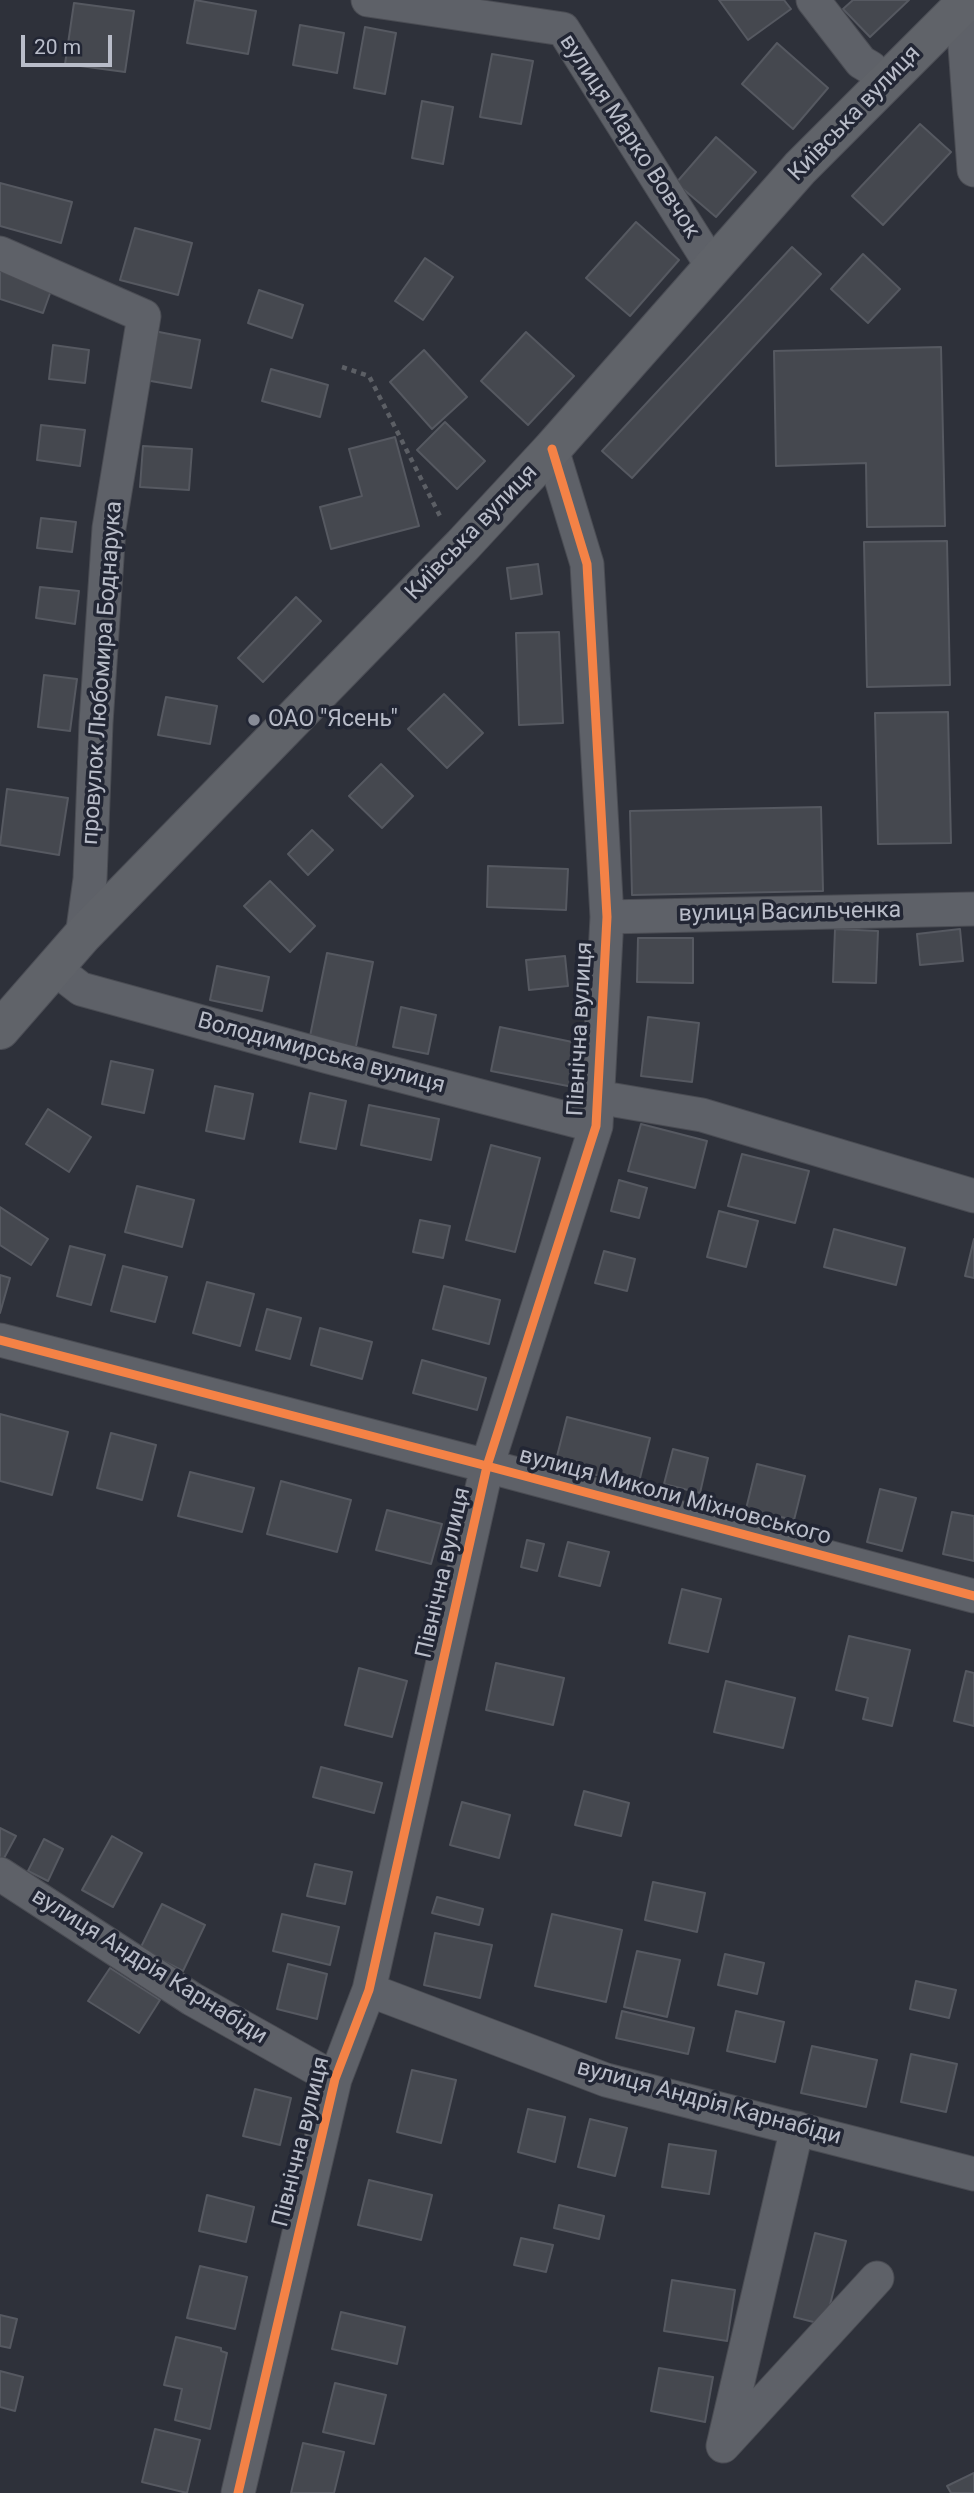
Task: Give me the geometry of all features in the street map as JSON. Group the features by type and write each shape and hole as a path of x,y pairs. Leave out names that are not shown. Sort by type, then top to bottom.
{"main road":[{"name":"Київська вулиця","path":"0,1030 82,936 552,449 800,168 965,2"}],"street":[{"name":"вулиця Марко Вовчок","path":"368,0 562,29 712,266"},
{"path":"813,0 861,62 871,68 883,85"},
{"path":"965,2 974,170"},
{"name":"провулок Любомира Боднарука","path":"0,253 144,316 109,528 96,723 90,879 82,936"},
{"name":"Північна вулиця","path":"238,2493 335,2079 369,1990 487,1466 596,1111 607,916 598,563 552,449"},
{"name":"вулиця Васильченка","path":"607,916 974,909"},
{"name":"Володимирська вулиця","path":"54,968 81,989 329,1057 596,1111 702,1115 974,1196"},
{"name":"вулиця Миколи Міхновського","path":"0,1340 974,1596"},
{"name":"вулиця Андрія Карнабіди","path":"0,1874 192,1999 335,2079"},
{"name":"вулиця Андрія Карнабіди","path":"369,1990 606,2080 974,2174"},
{"path":"797,2128 723,2446 877,2278"}],"path":[{"path":"341,367 369,376 442,520 461,546"}],"building":[{"path":"195,0 256,11 248,54 187,43"},
{"path":"719,0 784,0 791,9 748,40"},
{"path":"853,0 909,0 870,37 843,9"},
{"path":"74,3 134,11 125,72 65,64"},
{"path":"300,25 344,33 337,73 293,65"},
{"path":"365,27 396,33 385,94 354,88"},
{"path":"777,43 828,88 793,129 742,84"},
{"path":"492,54 533,61 521,124 480,117"},
{"path":"422,101 453,107 443,164 412,158"},
{"path":"920,124 951,152 883,225 852,196"},
{"path":"716,137 756,172 716,217 676,183"},
{"path":"0,183 72,202 61,243 0,226"},
{"path":"636,222 679,260 630,316 586,278"},
{"path":"135,228 192,243 178,295 120,280"},
{"path":"792,247 821,274 632,478 602,451"},
{"path":"863,254 900,289 868,323 831,289"},
{"path":"425,258 453,277 423,320 395,301"},
{"path":"0,267 53,285 43,313 0,299"},
{"path":"259,290 303,305 292,338 248,323"},
{"path":"154,331 200,340 191,388 145,380"},
{"path":"526,332 574,376 528,425 481,381"},
{"path":"53,345 89,350 85,383 49,379"},
{"path":"941,347 945,526 867,527 866,463 776,466 774,351"},
{"path":"424,350 467,397 432,429 390,382"},
{"path":"271,369 328,385 320,417 262,401"},
{"path":"445,422 485,461 457,489 417,450"},
{"path":"41,425 85,430 80,466 37,460"},
{"path":"395,437 419,526 331,549 320,507 362,496 349,449"},
{"path":"143,446 192,449 189,490 140,487"},
{"path":"41,518 76,522 72,552 37,548"},
{"path":"947,541 950,685 867,687 864,542"},
{"path":"538,564 542,594 511,599 507,568"},
{"path":"40,587 79,591 75,624 36,618"},
{"path":"296,597 321,621 263,682 238,658"},
{"path":"559,632 563,723 519,725 516,633"},
{"path":"44,675 77,679 70,731 38,727"},
{"path":"444,694 483,733 447,768 408,729"},
{"path":"166,697 217,706 210,744 158,735"},
{"path":"948,712 951,843 878,844 875,713"},
{"path":"381,764 413,796 382,828 349,796"},
{"path":"7,789 68,798 59,855 0,845"},
{"path":"821,807 823,891 632,895 630,811"},
{"path":"312,830 333,850 308,875 288,854"},
{"path":"488,866 568,869 566,910 487,907"},
{"path":"270,881 315,926 290,952 244,906"},
{"path":"835,929 878,931 876,983 833,982"},
{"path":"960,929 963,961 920,965 917,934"},
{"path":"638,938 693,938 693,983 637,982"},
{"path":"327,953 373,962 354,1056 308,1046"},
{"path":"565,956 568,986 529,990 526,960"},
{"path":"217,966 269,977 262,1011 210,1000"},
{"path":"401,1007 436,1015 428,1054 393,1047"},
{"path":"648,1017 699,1023 692,1082 641,1076"},
{"path":"500,1027 582,1044 573,1087 491,1071"},
{"path":"111,1061 153,1070 144,1113 102,1104"},
{"path":"215,1086 253,1094 244,1139 206,1131"},
{"path":"310,1093 346,1101 336,1149 300,1142"},
{"path":"369,1105 439,1119 431,1160 361,1145"},
{"path":"48,1109 91,1137 69,1172 26,1144"},
{"path":"641,1124 707,1141 695,1188 628,1171"},
{"path":"491,1145 540,1158 515,1252 466,1240"},
{"path":"742,1154 809,1171 795,1223 728,1206"},
{"path":"619,1180 647,1188 639,1218 611,1211"},
{"path":"137,1186 194,1200 182,1247 125,1232"},
{"path":"0,1207 48,1239 31,1265 0,1245"},
{"path":"719,1211 758,1221 746,1267 707,1257"},
{"path":"420,1220 450,1226 443,1258 413,1252"},
{"path":"834,1229 905,1248 896,1285 824,1267"},
{"path":"974,1239 974,1278 965,1276"},
{"path":"70,1246 105,1255 91,1305 57,1296"},
{"path":"604,1251 635,1259 627,1291 595,1283"},
{"path":"123,1266 167,1277 155,1322 111,1311"},
{"path":"0,1275 10,1278 0,1313"},
{"path":"207,1282 254,1294 240,1346 193,1333"},
{"path":"444,1286 500,1300 489,1344 433,1329"},
{"path":"267,1309 301,1318 290,1359 256,1350"},
{"path":"320,1328 372,1342 362,1379 311,1365"},
{"path":"422,1360 486,1378 477,1410 413,1393"},
{"path":"0,1414 68,1432 52,1495 0,1481"},
{"path":"567,1417 650,1438 638,1486 555,1464"},
{"path":"111,1433 156,1445 142,1500 97,1488"},
{"path":"673,1449 708,1458 700,1493 664,1484"},
{"path":"757,1464 805,1476 794,1520 746,1509"},
{"path":"190,1472 254,1488 242,1532 178,1516"},
{"path":"281,1481 351,1500 337,1552 267,1534"},
{"path":"880,1489 916,1498 902,1551 867,1542"},
{"path":"387,1510 442,1524 431,1564 376,1550"},
{"path":"952,1512 974,1516 974,1561 943,1554"},
{"path":"527,1540 544,1544 537,1571 521,1567"},
{"path":"568,1542 609,1552 600,1586 559,1576"},
{"path":"682,1589 721,1599 708,1652 669,1643"},
{"path":"849,1636 910,1650 892,1726 863,1719 868,1698 836,1690"},
{"path":"496,1663 564,1678 553,1725 486,1710"},
{"path":"359,1668 407,1681 392,1737 345,1725"},
{"path":"966,1671 974,1673 974,1726 954,1721"},
{"path":"726,1681 795,1698 783,1748 714,1732"},
{"path":"321,1767 382,1783 374,1813 313,1797"},
{"path":"584,1791 629,1803 621,1836 575,1825"},
{"path":"462,1802 510,1815 499,1858 450,1845"},
{"path":"0,1828 16,1836 3,1860 0,1858"},
{"path":"112,1836 142,1853 113,1907 82,1890"},
{"path":"44,1839 63,1849 48,1881 28,1871"},
{"path":"315,1864 352,1872 345,1904 307,1896"},
{"path":"653,1882 705,1893 697,1932 645,1920"},
{"path":"437,1897 483,1909 479,1925 432,1913"},
{"path":"162,1904 205,1925 183,1971 140,1949"},
{"path":"282,1914 339,1927 330,1965 273,1951"},
{"path":"552,1914 622,1930 606,2002 535,1986"},
{"path":"435,1933 492,1945 480,1998 424,1985"},
{"path":"637,1951 680,1960 667,2017 624,2007"},
{"path":"725,1954 764,1963 757,1994 718,1985"},
{"path":"288,1964 327,1974 317,2019 277,2009"},
{"path":"110,1968 160,2000 139,2033 88,2001"},
{"path":"916,1981 956,1990 949,2018 910,2009"},
{"path":"622,2011 694,2028 688,2054 616,2038"},
{"path":"736,2011 784,2022 775,2062 727,2051"},
{"path":"812,2046 877,2060 866,2107 801,2093"},
{"path":"911,2054 957,2064 946,2112 901,2102"},
{"path":"412,2070 456,2080 441,2143 397,2132"},
{"path":"255,2089 291,2098 280,2145 243,2136"},
{"path":"528,2109 565,2117 555,2162 518,2152"},
{"path":"590,2119 627,2128 615,2176 578,2167"},
{"path":"669,2144 716,2151 709,2194 662,2187"},
{"path":"369,2180 432,2195 421,2240 358,2225"},
{"path":"207,2195 254,2207 246,2242 199,2231"},
{"path":"559,2205 604,2216 599,2239 554,2228"},
{"path":"815,2233 846,2241 825,2325 794,2317"},
{"path":"521,2238 553,2245 546,2272 514,2265"},
{"path":"200,2266 247,2277 235,2329 187,2318"},
{"path":"672,2280 735,2290 727,2341 664,2331"},
{"path":"341,2312 405,2327 397,2364 332,2349"},
{"path":"0,2315 17,2319 10,2348 0,2346"},
{"path":"176,2337 221,2348 221,2351 227,2353 210,2429 175,2420 182,2389 164,2385"},
{"path":"659,2368 713,2377 705,2422 651,2411"},
{"path":"0,2371 23,2377 15,2411 0,2407"},
{"path":"335,2383 386,2395 374,2444 323,2432"},
{"path":"155,2429 200,2440 187,2493 142,2482"},
{"path":"303,2443 344,2452 334,2493 291,2493"},
{"path":"974,2473 974,2493 951,2493 947,2486"}],"cycle path":[{"path":"238,2493 335,2079 369,1990 487,1466 596,1126 607,917 587,564 552,449"},
{"path":"0,1340 974,1596"}],"place":[{"name":"ОАО \"Ясень\"","path":"254,720"}]}
